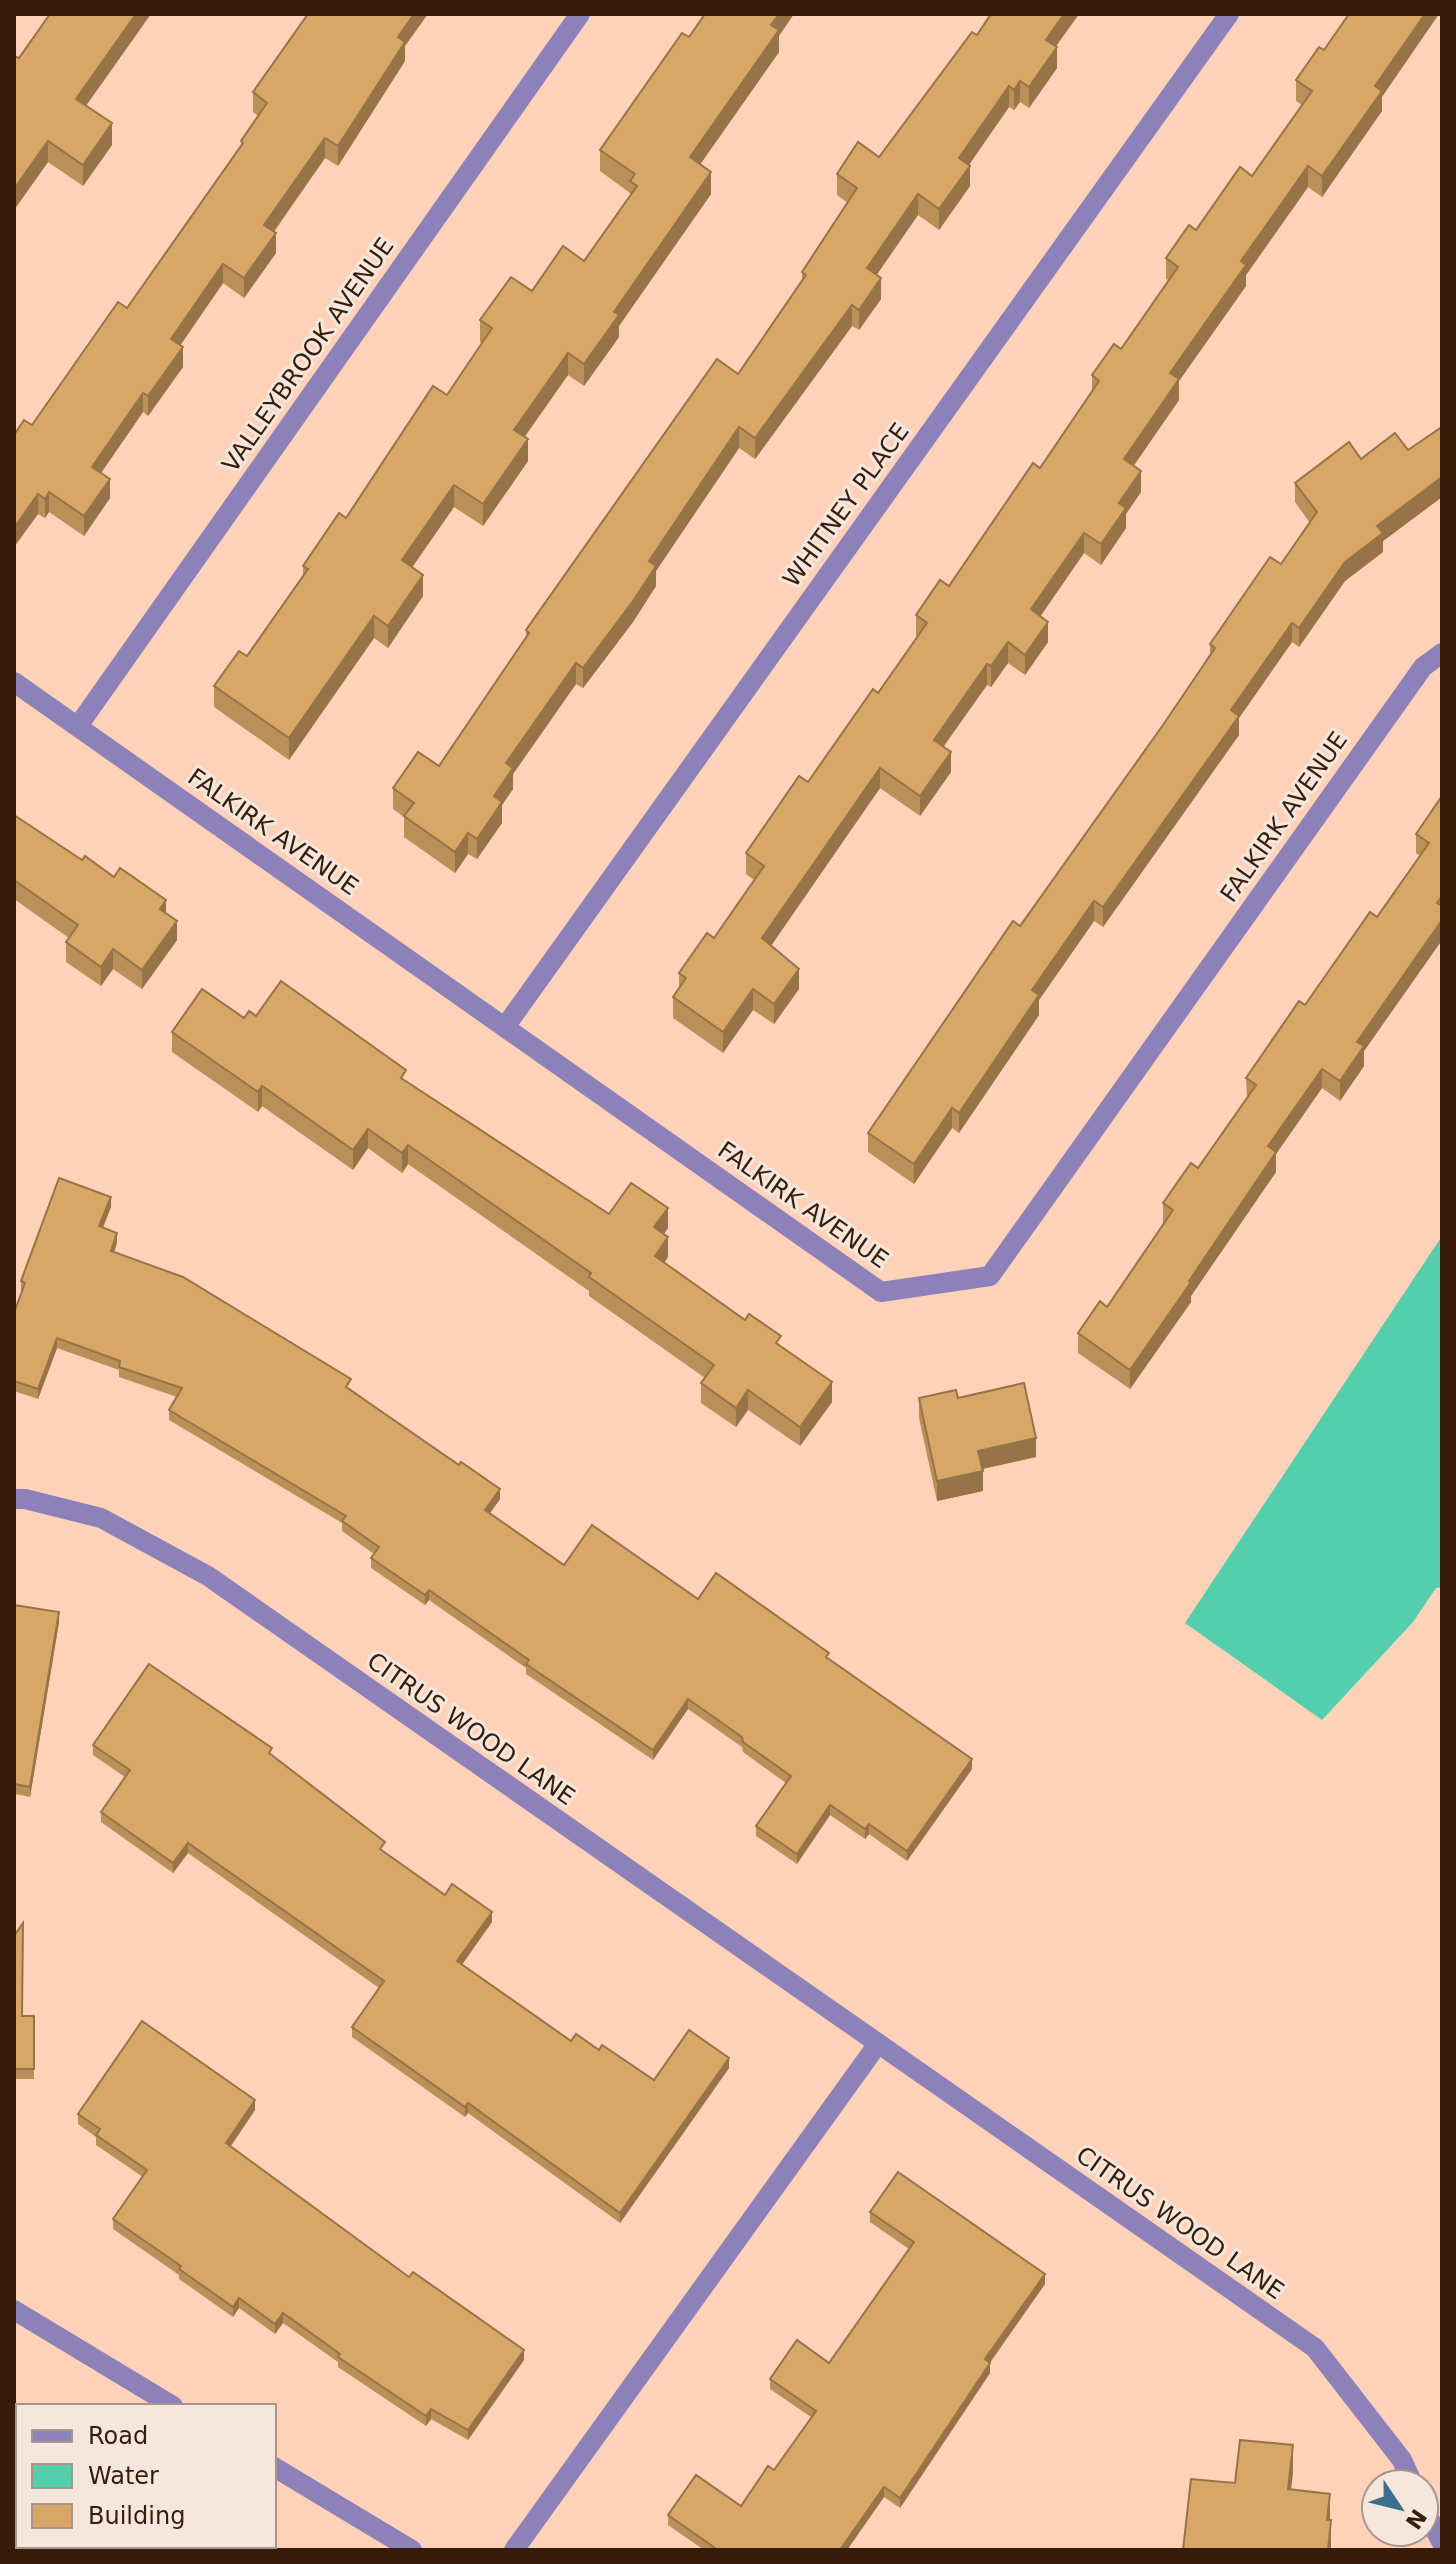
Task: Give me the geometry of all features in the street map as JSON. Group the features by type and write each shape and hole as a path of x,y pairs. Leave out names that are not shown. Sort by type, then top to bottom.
{"street":[{"name":"VALLEYBROOK AVENUE","path":"78,726 580,14"},
{"name":"WHITNEY PLACE","path":"505,1027 1229,14"},
{"name":"FALKIRK AVENUE","path":"14,682 881,1292 990,1276 1423,667 1442,653"},
{"name":"CITRUS WOOD LANE","path":"14,1499 101,1518 208,1576 1315,2348 1406,2468"},
{"path":"514,2550 877,2045"},
{"path":"14,2310 170,2404"},
{"path":"276,2468 412,2550"}],"water":[{"path":"1442,1236 1442,1587 1436,1588 1413,1622 1322,1720 1185,1623"}],"building":[{"path":"50,14 136,14 76,99 112,123 83,165 48,141 14,189 14,56 19,58"},
{"path":"308,14 414,14 398,37 405,42 338,146 325,138 264,225 276,233 244,278 223,264 171,339 183,347 148,396 143,393 92,467 110,479 84,516 49,492 45,499 38,494 14,528 14,435 24,420 32,425 118,302 127,308 243,143 241,141 267,103 253,92"},
{"path":"705,14 779,14 771,25 779,30 690,157 711,172 614,312 619,315 584,364 568,353 514,430 528,439 483,504 454,485 402,560 423,575 388,626 374,616 289,738 214,686 239,651 247,656 308,569 303,566 339,513 346,518 433,386 447,395 492,328 480,320 511,277 532,291 563,246 584,261 637,186 630,181 635,174 600,150 682,33 689,37"},
{"path":"991,14 1064,14 1046,40 1057,47 1029,87 1020,81 1014,90 1009,86 959,158 970,166 939,209 918,194 867,268 881,278 859,310 852,305 755,438 739,427 649,561 656,566 633,601 583,668 576,663 506,763 513,768 494,796 502,802 477,839 468,833 455,852 404,816 414,803 393,788 418,752 439,766 529,633 526,630 717,359 738,374 806,275 802,272 857,188 837,174 858,142 879,157 972,32 977,35"},
{"path":"1349,14 1425,14 1375,86 1382,91 1322,176 1308,166 1241,261 1246,265 1170,373 1179,379 1124,459 1141,471 1119,503 1126,508 1101,544 1084,533 1031,609 1048,622 1025,655 1008,642 991,666 987,664 934,740 951,752 920,796 880,768 762,938 799,969 774,1004 753,989 723,1032 673,997 686,978 679,973 707,933 714,938 764,866 746,853 799,776 808,782 873,689 878,693 927,623 916,615 940,580 949,586 1033,463 1040,468 1099,381 1092,375 1114,344 1121,349 1178,267 1166,258 1189,225 1196,230 1240,167 1252,176 1312,91 1296,80 1319,47 1324,50"},
{"path":"1442,427 1442,477 1377,526 1383,533 1345,562 1299,628 1292,623 1231,710 1239,716 1103,907 1094,901 1032,990 1039,995 959,1113 952,1108 914,1164 868,1133 1013,921 1020,926 1163,725 1215,648 1210,644 1270,557 1281,564 1317,512 1295,483 1349,442 1361,459 1395,433 1408,450"},
{"path":"1442,796 1442,896 1437,903 1442,906 1442,920 1357,1042 1364,1046 1340,1081 1322,1069 1268,1146 1276,1152 1130,1370 1078,1333 1100,1301 1107,1307 1173,1210 1163,1203 1191,1163 1198,1168 1256,1085 1246,1078 1299,1001 1305,1005 1370,912 1377,917 1429,843 1416,834"},
{"path":"14,815 82,860 85,856 114,877 120,868 166,900 160,909 177,921 142,970 113,949 101,967 66,942 78,925 14,880"},
{"path":"281,981 406,1070 401,1078 609,1214 631,1183 668,1208 654,1227 668,1237 655,1256 745,1320 749,1314 781,1336 776,1343 832,1382 800,1427 748,1390 736,1408 701,1383 714,1365 589,1277 591,1273 408,1145 402,1153 368,1129 353,1150 262,1086 258,1092 172,1032 202,989 244,1018 249,1011 256,1016"},
{"path":"59,1178 111,1197 99,1226 117,1233 111,1251 183,1277 351,1379 346,1387 459,1465 461,1462 500,1489 485,1510 564,1565 592,1525 698,1599 716,1573 829,1653 826,1657 972,1759 907,1851 869,1824 865,1829 830,1805 797,1854 756,1826 791,1776 743,1742 742,1737 688,1699 653,1750 526,1664 529,1660 429,1590 425,1595 371,1558 379,1547 342,1521 346,1516 169,1410 182,1388 119,1367 120,1361 57,1338 38,1389 14,1381 14,1313 25,1283 21,1281"},
{"path":"1024,1383 1036,1438 978,1451 983,1471 937,1481 919,1398 956,1390 958,1398"},
{"path":"14,1605 59,1612 30,1787 14,1785"},
{"path":"149,1664 272,1748 269,1753 385,1842 380,1849 445,1895 452,1884 492,1912 457,1961 571,2041 576,2034 599,2050 602,2045 654,2080 689,2030 729,2058 620,2213 468,2103 465,2107 352,2027 384,1981 188,1843 173,1863 101,1812 130,1770 93,1745"},
{"path":"23,1923 22,2016 34,2016 34,2069 14,2069 14,1936"},
{"path":"142,2021 255,2100 226,2143 409,2277 413,2272 524,2350 468,2430 431,2409 426,2416 338,2357 340,2354 283,2313 275,2324 239,2298 233,2307 113,2219 147,2170 96,2135 100,2129 78,2114"},
{"path":"898,2172 1045,2274 985,2359 990,2363 900,2498 884,2487 840,2550 718,2550 668,2515 696,2475 741,2506 768,2466 774,2470 816,2411 770,2379 797,2340 829,2363 914,2242 870,2212"},
{"path":"1240,2440 1293,2445 1288,2489 1330,2494 1328,2550 1183,2550 1191,2479 1235,2483"},
{"path":"14,2482 16,2548 189,2550 14,2550"}]}
